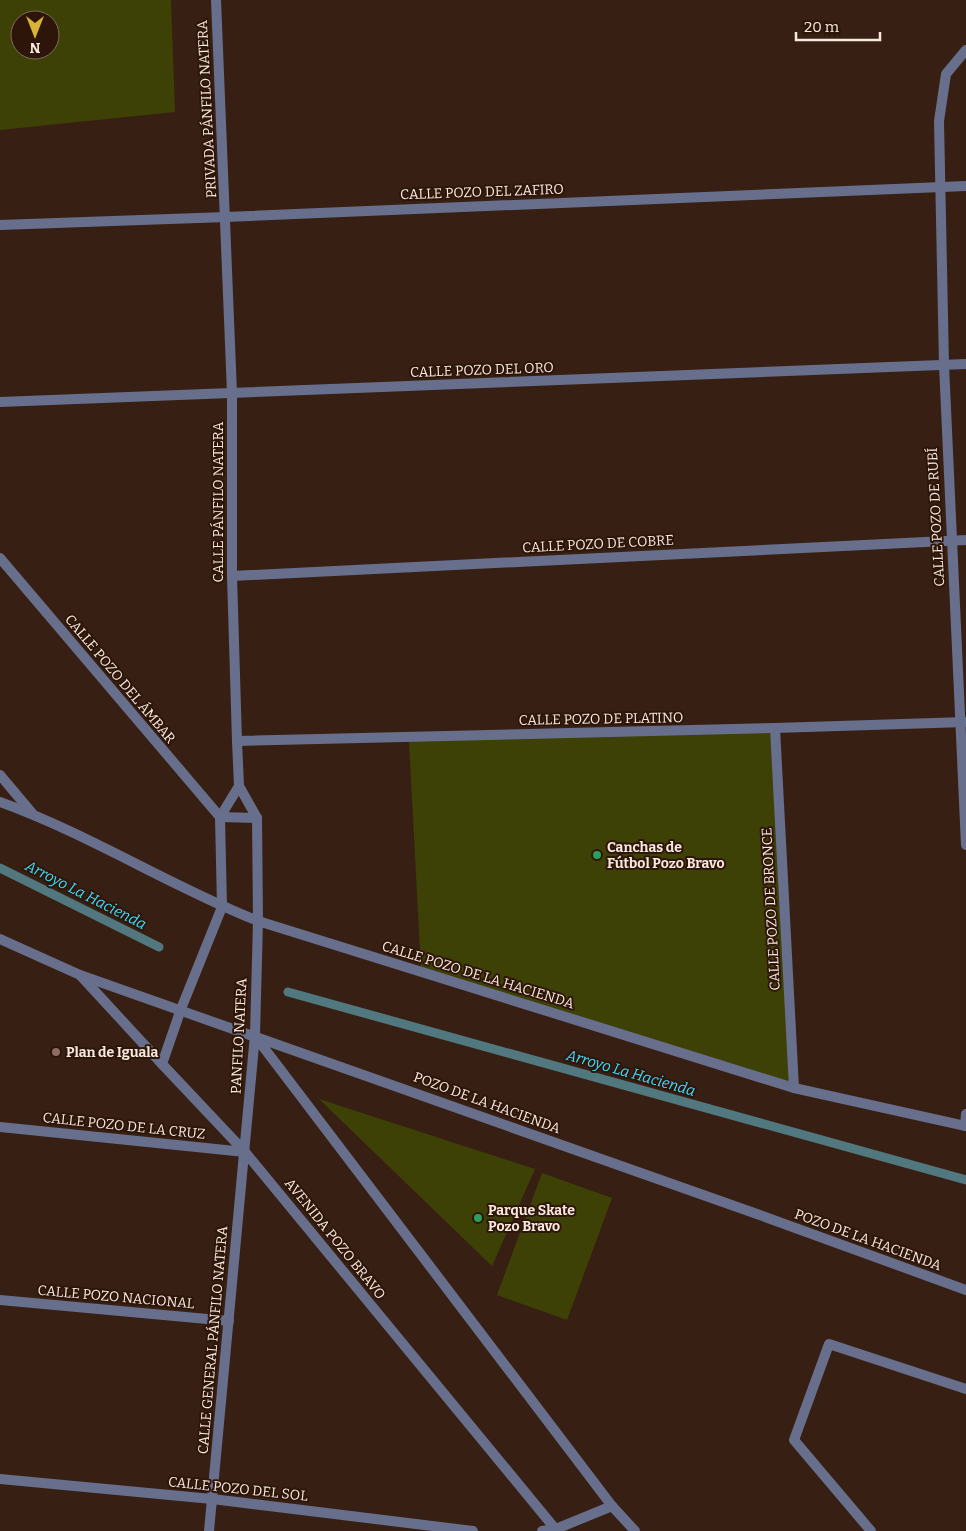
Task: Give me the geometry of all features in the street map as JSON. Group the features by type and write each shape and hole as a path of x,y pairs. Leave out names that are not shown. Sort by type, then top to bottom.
{"street":[{"name":"PRIVADA PÁNFILO NATERA","path":"216,0 226,217"},
{"name":"CALLE POZO DE RUBÍ","path":"966,50 946,74 939,120 944,365 951,541 964,722 966,845"},
{"name":"CALLE POZO DEL ZAFIRO","path":"0,225 966,186"},
{"name":"CALLE PÁNFILO NATERA","path":"226,217 232,393 232,576 236,741 239,786 258,818"},
{"name":"CALLE POZO DEL ORO","path":"0,402 966,364"},
{"name":"CALLE POZO DE COBRE","path":"232,576 966,540"},
{"name":"CALLE POZO DEL ÁMBAR","path":"0,558 220,817"},
{"name":"CALLE POZO DE PLATINO","path":"236,741 964,722"},
{"name":"CALLE POZO DE BRONCE","path":"776,728 794,1088"},
{"path":"0,775 33,814"},
{"path":"162,1064 181,1009 222,907 220,817 239,786"},
{"name":"CALLE POZO DE LA HACIENDA","path":"0,802 33,814 222,907 258,921 794,1088 966,1126"},
{"path":"220,817 258,818 258,921"},
{"name":"PANFILO NATERA","path":"245,1152 255,1035 258,921"},
{"name":"POZO DE LA HACIENDA","path":"0,940 80,974 966,1290"},
{"name":"AVENIDA POZO BRAVO","path":"80,974 245,1152 557,1530"},
{"path":"255,1035 612,1506 635,1531"},
{"path":"966,1114 966,1126"},
{"name":"CALLE POZO DE LA CRUZ","path":"0,1127 245,1152"},
{"name":"CALLE GENERAL PÁNFILO NATERA","path":"209,1531 245,1152"},
{"name":"CALLE POZO NACIONAL","path":"0,1300 229,1320"},
{"path":"871,1531 794,1440 829,1344 966,1389"},
{"name":"CALLE POZO DEL SOL","path":"0,1479 212,1499 473,1531"},
{"path":"542,1531 557,1530 612,1506"}],"shaded area":[{"path":"0,0 171,0 175,112 0,130"},
{"name":"Canchas de Fútbol Pozo Bravo","path":"773,730 792,1085 421,969 409,741"},
{"name":"Parque Skate Pozo Bravo","path":"319,1099 535,1169 492,1266"},
{"path":"542,1173 612,1198 567,1320 497,1295"}],"waterway":[{"name":"Arroyo La Hacienda","path":"0,868 159,947"},
{"name":"Arroyo La Hacienda","path":"288,992 966,1180"}],"place":[{"name":"Canchas de Fútbol Pozo Bravo","path":"597,855"},
{"name":"Plan de Iguala","path":"56,1052"},
{"name":"Parque Skate Pozo Bravo","path":"478,1218"}]}
